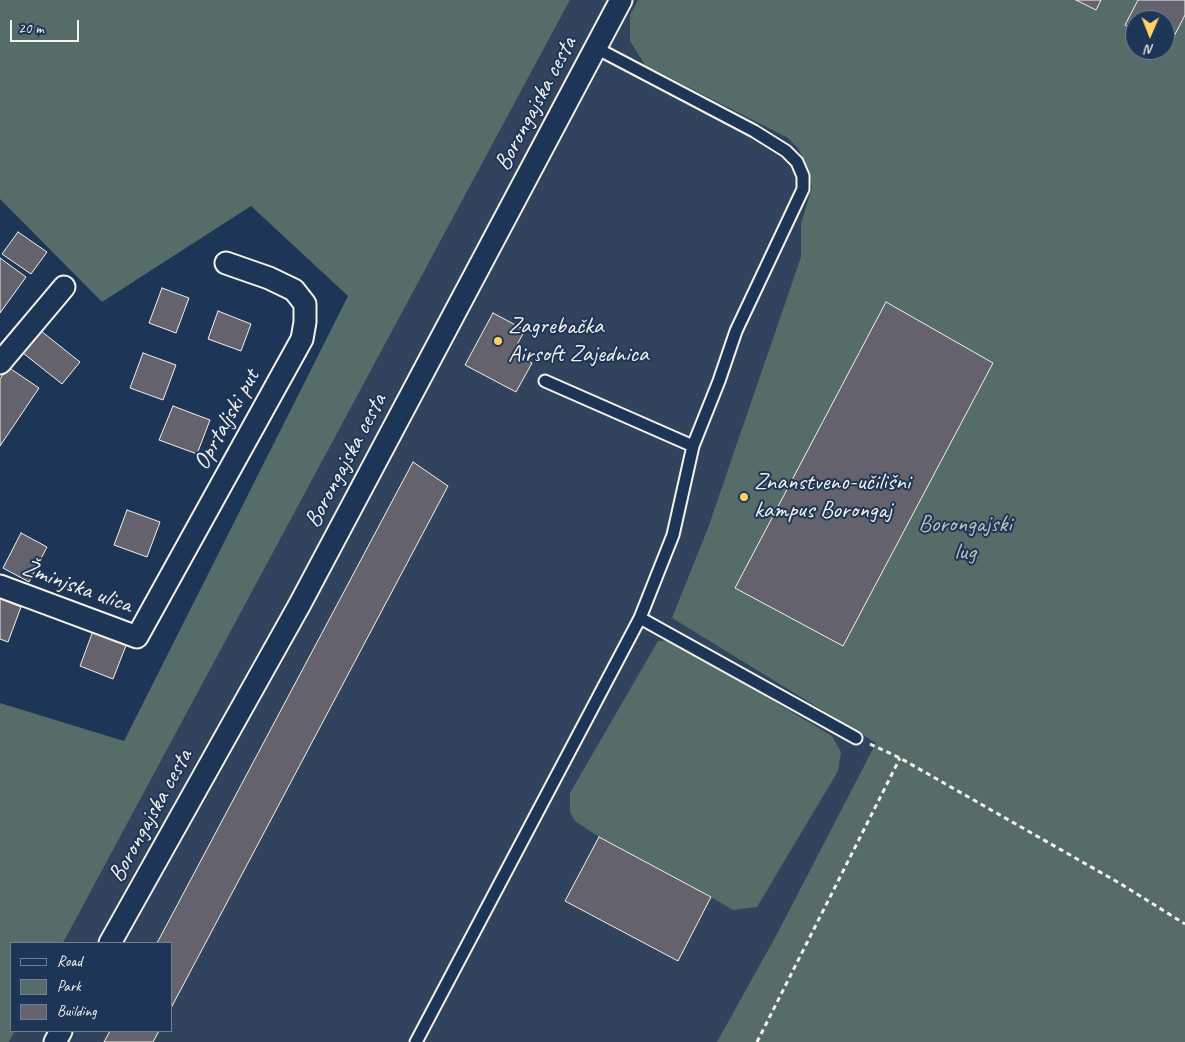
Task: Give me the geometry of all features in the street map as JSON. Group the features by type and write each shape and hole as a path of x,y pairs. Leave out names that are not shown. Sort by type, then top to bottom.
{"street":[{"name":"Borongajska cesta","path":"111,942 300,604 621,0"},
{"name":"Oprtaljski put","path":"137,637 302,340 305,322 304,304 294,290 269,278 226,263"},
{"path":"0,363 64,287"},
{"name":"Žminjska ulica","path":"0,586 137,637"}],"lane":[{"path":"416,1042 640,618 673,535 693,446 720,381 736,331 800,199 803,189 802,176 797,162 786,151 754,130 596,48"},
{"path":"544,381 693,446"},
{"path":"640,618 856,738"}],"path":[{"path":"856,738 900,758 1121,884 1185,924"},
{"path":"757,1042 900,758"}],"shaded area":[{"name":"Znanstveno-učilišni kampus Borongaj","path":"570,0 1185,0 1185,1042 9,1042 14,1032 172,1032 172,942 64,942"}],"green space":[{"path":"0,0 570,0 64,942 10,942 10,1032 14,1032 9,1042 0,1042 0,703 124,741 348,296 251,206 102,302 0,199"},
{"name":"Borongajski lug","path":"638,0 1185,0 1185,1042 717,1042 777,934 876,743 672,618 708,528 801,257 801,224 812,187 807,167 798,148 788,138 645,65 630,41 630,15"},
{"path":"671,640 832,736 841,752 838,771 757,907 733,910 604,840 575,821 570,812 570,793 658,641"}],"building":[{"path":"1076,0 1101,0 1096,10"},
{"path":"1138,0 1185,0 1185,15 1175,34 1175,10 1133,10"},
{"path":"18,232 47,252 31,274 2,254"},
{"path":"0,258 26,277 0,313"},
{"path":"162,288 189,298 176,333 149,323"},
{"path":"886,302 993,363 843,646 735,588"},
{"path":"218,311 251,324 241,351 208,339"},
{"name":"Zagrebačka Airsoft Zajednica","path":"493,313 525,330 513,352 532,363 516,392 465,365"},
{"path":"41,331 80,362 62,384 23,353"},
{"path":"143,353 176,365 163,400 130,388"},
{"path":"8,367 39,388 0,446 0,379"},
{"path":"173,406 210,420 197,454 159,440"},
{"path":"413,462 448,486 172,1006 172,942 158,942"},
{"path":"127,510 160,522 147,557 114,545"},
{"path":"21,533 47,547 29,582 3,568"},
{"path":"0,599 21,607 8,642 0,639"},
{"path":"93,631 127,643 113,679 80,666"},
{"path":"599,837 711,897 678,961 565,901"},
{"path":"109,1032 158,1032 153,1042 104,1042"}],"place":[{"name":"Zagrebačka Airsoft Zajednica","path":"498,341"},
{"name":"Znanstveno-učilišni kampus Borongaj","path":"744,497"}]}
